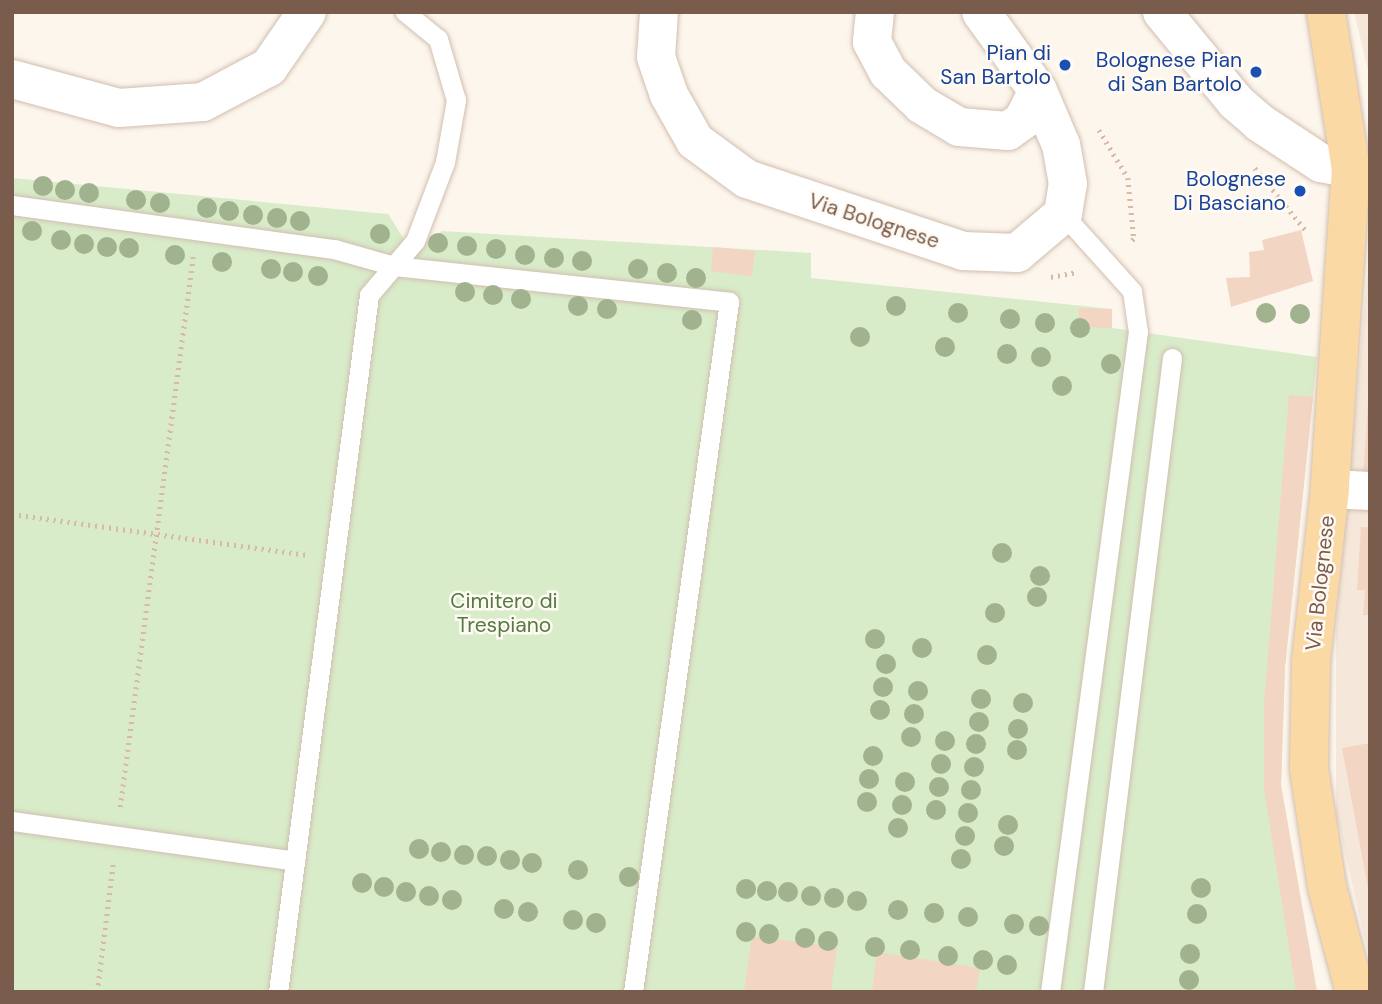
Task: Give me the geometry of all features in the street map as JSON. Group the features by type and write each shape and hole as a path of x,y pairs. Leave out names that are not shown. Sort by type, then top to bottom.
{"main road":[{"name":"Via Bolognese","path":"1326,12 1352,169 1330,489 1311,662 1310,769 1326,887 1355,992"}],"street":[{"path":"12,79 119,108 203,102 269,67 307,12"},
{"name":"Via Bolognese","path":"659,12 656,57 669,95 695,141 747,179 963,251 1017,253 1063,214"},
{"path":"875,12 872,42 888,72 922,106 959,127 1008,131 1023,120 1038,91"},
{"path":"981,12 1038,91 1061,145 1068,184 1063,214"},
{"path":"1162,12 1236,102 1260,123 1321,163 1352,169"},
{"path":"1330,489 1370,491"}],"lane":[{"path":"278,992 369,295 415,241 445,162 456,100 438,38 405,12"},
{"path":"12,205 334,249 394,266 729,302 633,992"},
{"path":"1050,992 1138,332 1132,291 1111,262 1063,214"},
{"path":"1093,992 1172,358"},
{"path":"12,821 295,860"}],"path":[{"path":"1045,277 1111,262 1134,239 1128,178 1095,122"},
{"path":"97,992 196,230"},
{"path":"12,514 335,559"}],"shaded area":[{"path":"1354,12 1370,12 1370,78"},
{"path":"1370,245 1370,962 1336,813 1336,629"}],"green space":[{"name":"Cimitero di Trespiano","path":"12,178 388,214 404,239 426,242 442,231 811,253 811,278 1112,309 1112,328 1317,357 1285,667 1281,785 1317,992 12,992"}],"building":[{"path":"1301,230 1313,281 1231,307 1226,278 1250,277 1249,252 1264,250 1262,240"},
{"path":"713,247 755,251 752,276 711,271"},
{"path":"1079,308 1112,309 1112,328 1078,327"},
{"path":"1289,395 1313,397 1285,667 1281,785 1317,992 1296,992 1264,789 1264,704"},
{"path":"1368,402 1370,478 1363,478"},
{"path":"1361,527 1370,527 1370,615 1363,615 1365,590 1357,590"},
{"path":"1370,743 1370,894 1369,894 1342,748"},
{"path":"752,936 837,947 831,992 744,992"},
{"path":"877,952 980,968 976,992 872,992"}],"place":[{"name":"Pian di San Bartolo","path":"1065,65"},
{"name":"Bolognese Pian di San Bartolo","path":"1256,72"},
{"name":"Bolognese Di Basciano","path":"1300,191"}]}
